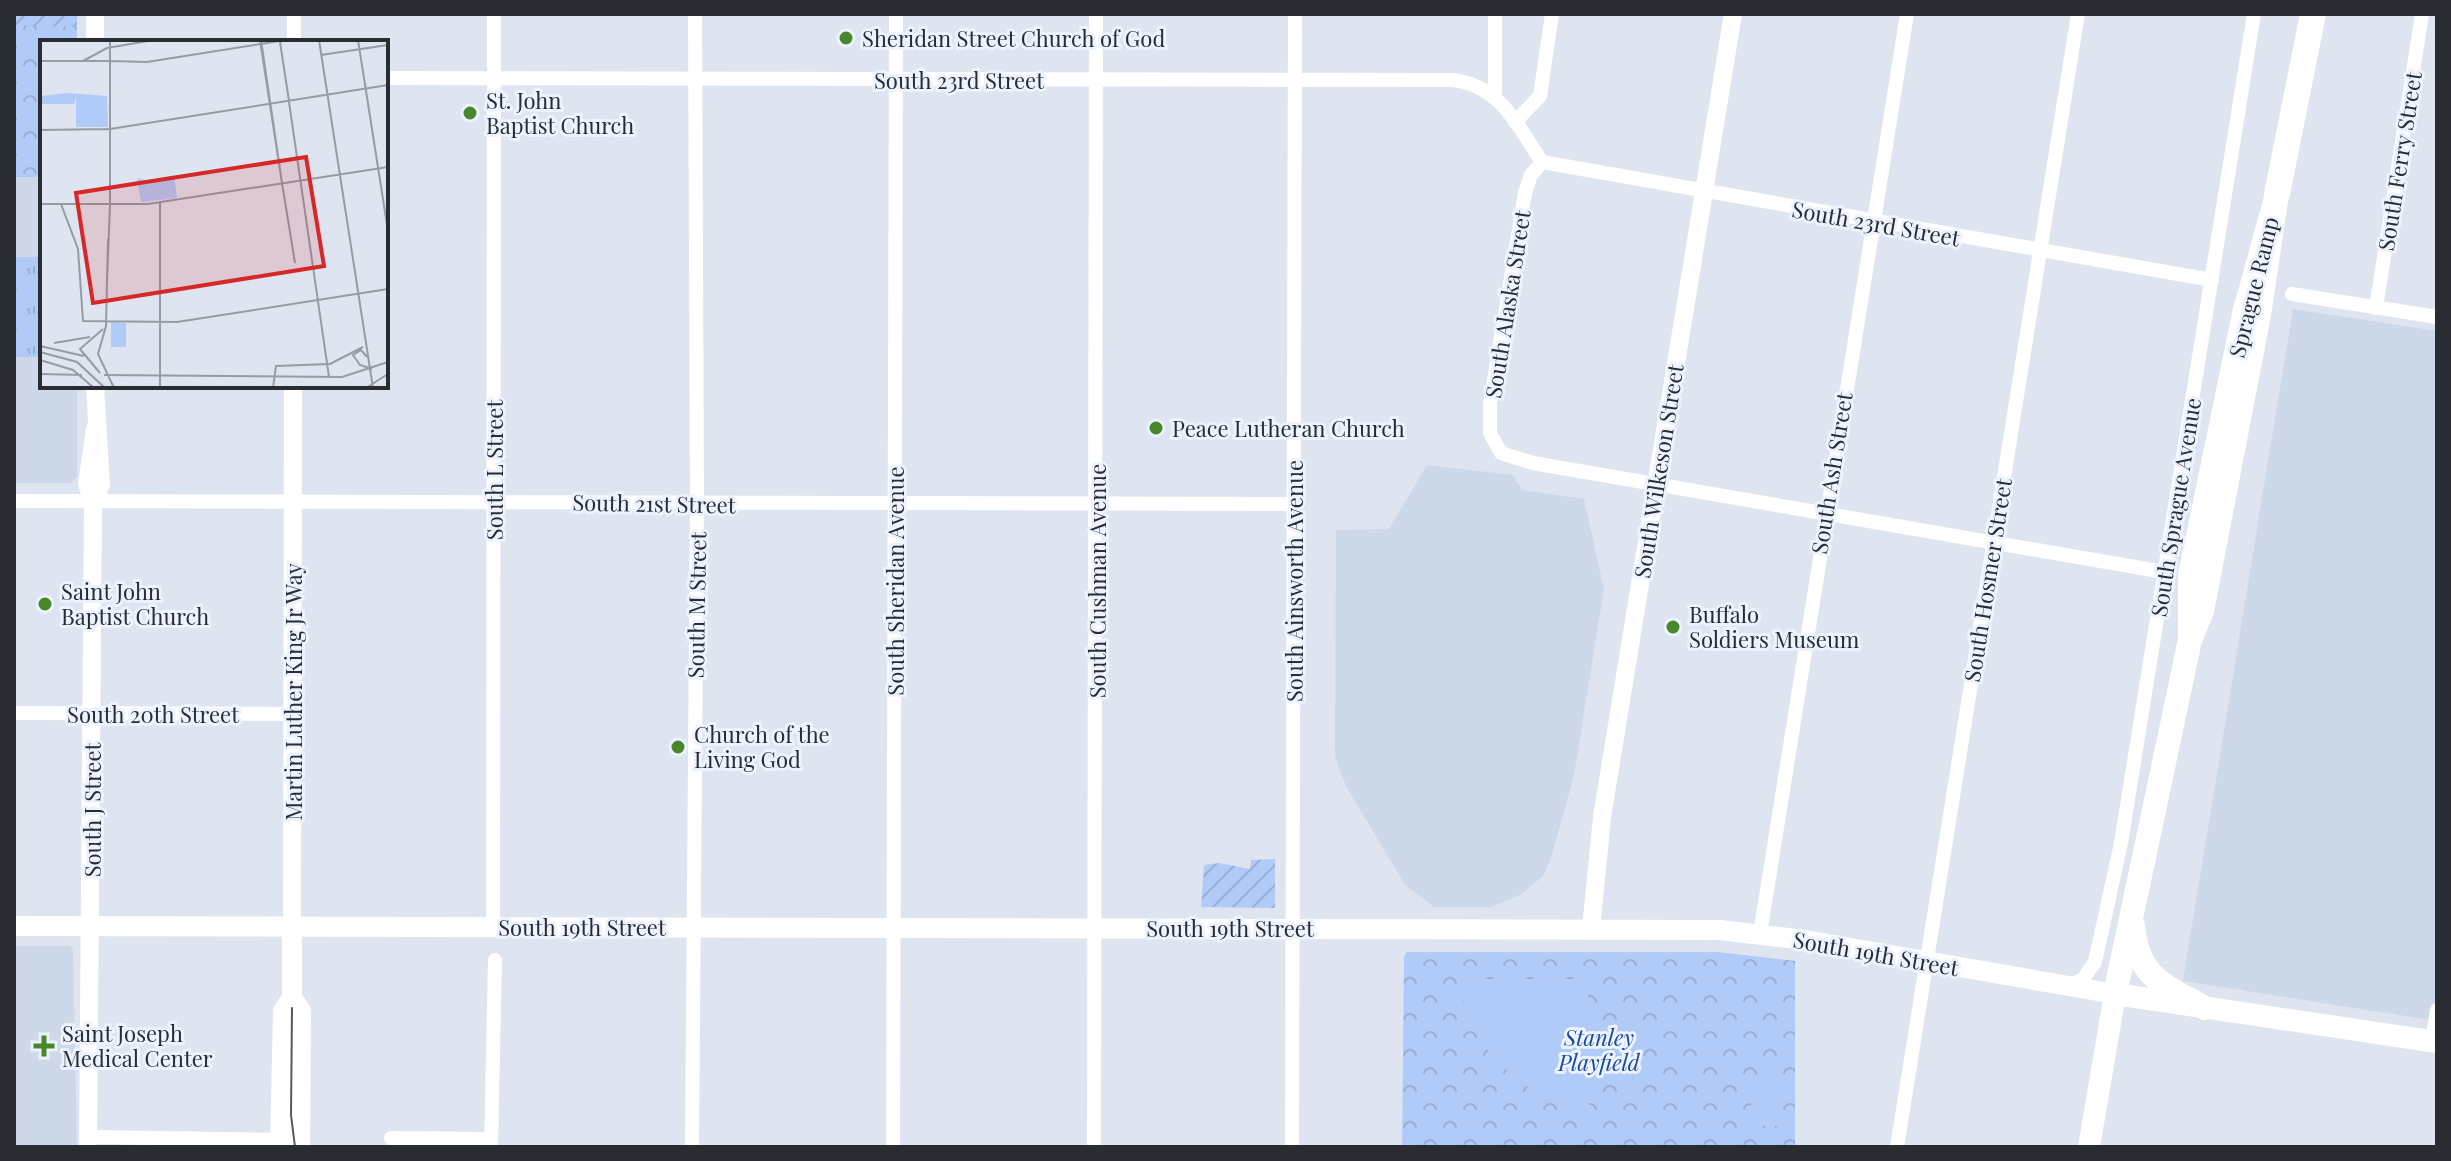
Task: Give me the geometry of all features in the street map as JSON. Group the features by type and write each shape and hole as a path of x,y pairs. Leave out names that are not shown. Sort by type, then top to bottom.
{"highway":[{"path":"2277,194 2313,14"},
{"name":"Sprague Ramp","path":"2115,994 2190,640 2202,611 2259,315 2277,194"},
{"path":"2131,914 2137,951 2147,973 2205,1008"}],"main road":[{"name":"South 19th Street","path":"14,926 1591,929 1760,934 2115,994 2435,1042"},
{"name":"Martin Luther King Jr Way","path":"290,1143 283,1011 292,997 292,926"},
{"path":"2089,1147 2115,994"}],"street":[{"path":"95,14 95,40"},
{"path":"294,14 294,40"},
{"name":"South L Street","path":"493,926 494,14"},
{"name":"South M Street","path":"692,1147 697,505 695,14"},
{"name":"South Sheridan Avenue","path":"893,1147 896,14"},
{"name":"South Cushman Avenue","path":"1094,1147 1096,14"},
{"name":"South Ainsworth Avenue","path":"1292,1147 1295,14"},
{"path":"1495,14 1495,95 1542,162"},
{"path":"1515,122 1540,96 1552,14"},
{"name":"South Wilkeson Street","path":"1591,929 1602,817 1733,14"},
{"name":"South Ash Street","path":"1760,934 1907,14"},
{"name":"South Hosmer Street","path":"1897,1147 2078,14"},
{"name":"South Sprague Avenue","path":"2068,986 2083,979 2095,962 2121,843 2254,14"},
{"name":"South Ferry Street","path":"2376,308 2422,14"},
{"name":"South 23rd Street","path":"388,78 1453,80 1475,84 1495,95"},
{"name":"South 23rd Street","path":"1542,162 1703,193 2212,280"},
{"name":"South Alaska Street","path":"1542,162 1531,175 1525,193 1490,404 1490,433 1497,449 1520,461 1656,484"},
{"path":"2292,294 2437,317"},
{"name":"South J Street","path":"92,1144 93,502 101,485 95,428 95,388"},
{"name":"Martin Luther King Jr Way","path":"292,926 293,388"},
{"path":"1656,484 2164,572"},
{"name":"South 21st Street","path":"14,501 1294,504"},
{"name":"South 20th Street","path":"14,713 293,714"},
{"path":"391,1138 491,1143 495,960"},
{"path":"2435,1042 2437,1010"},
{"path":"92,1144 290,1143"}],"shaded area":[{"path":"14,177 40,177 40,388 77,388 77,477 70,483 14,483"},
{"path":"2293,309 2437,331 2437,1021 2183,981"},
{"path":"1427,465 1513,475 1522,490 1584,499 1604,589 1574,775 1551,858 1543,876 1520,895 1491,907 1434,907 1405,885 1346,786 1335,757 1336,530 1389,529"},
{"name":"Saint Joseph Medical Center","path":"14,946 70,946 73,950 77,1147 14,1147"}],"green space":[{"path":"14,14 77,14 77,40 40,40 40,177 14,177"},
{"path":"14,14 77,14 77,27 14,25"},
{"path":"14,257 40,257 40,357 14,357"},
{"path":"1275,859 1275,908 1201,907 1204,865 1219,863 1250,869 1251,860"},
{"name":"Stanley Playfield","path":"1407,952 1718,952 1795,961 1795,1147 1402,1147 1404,957"},
{"path":"1459,979 1583,979 1588,986 1589,1111 1542,1095 1502,1067 1474,1027 1464,1004"},
{"path":"1751,1077 1782,1077 1782,1126 1751,1126"}],"tram line":[{"path":"292,1008 291,1115 295,1147"}],"place":[{"name":"Sheridan Street Church of God","path":"846,38"},
{"name":"St. John Baptist Church","path":"470,113"},
{"name":"Peace Lutheran Church","path":"1156,428"},
{"name":"Saint John Baptist Church","path":"45,604"},
{"name":"Buffalo Soldiers Museum","path":"1673,627"},
{"name":"Church of the Living God","path":"678,747"},
{"name":"Saint Joseph Medical Center","path":"44,1046"}]}
